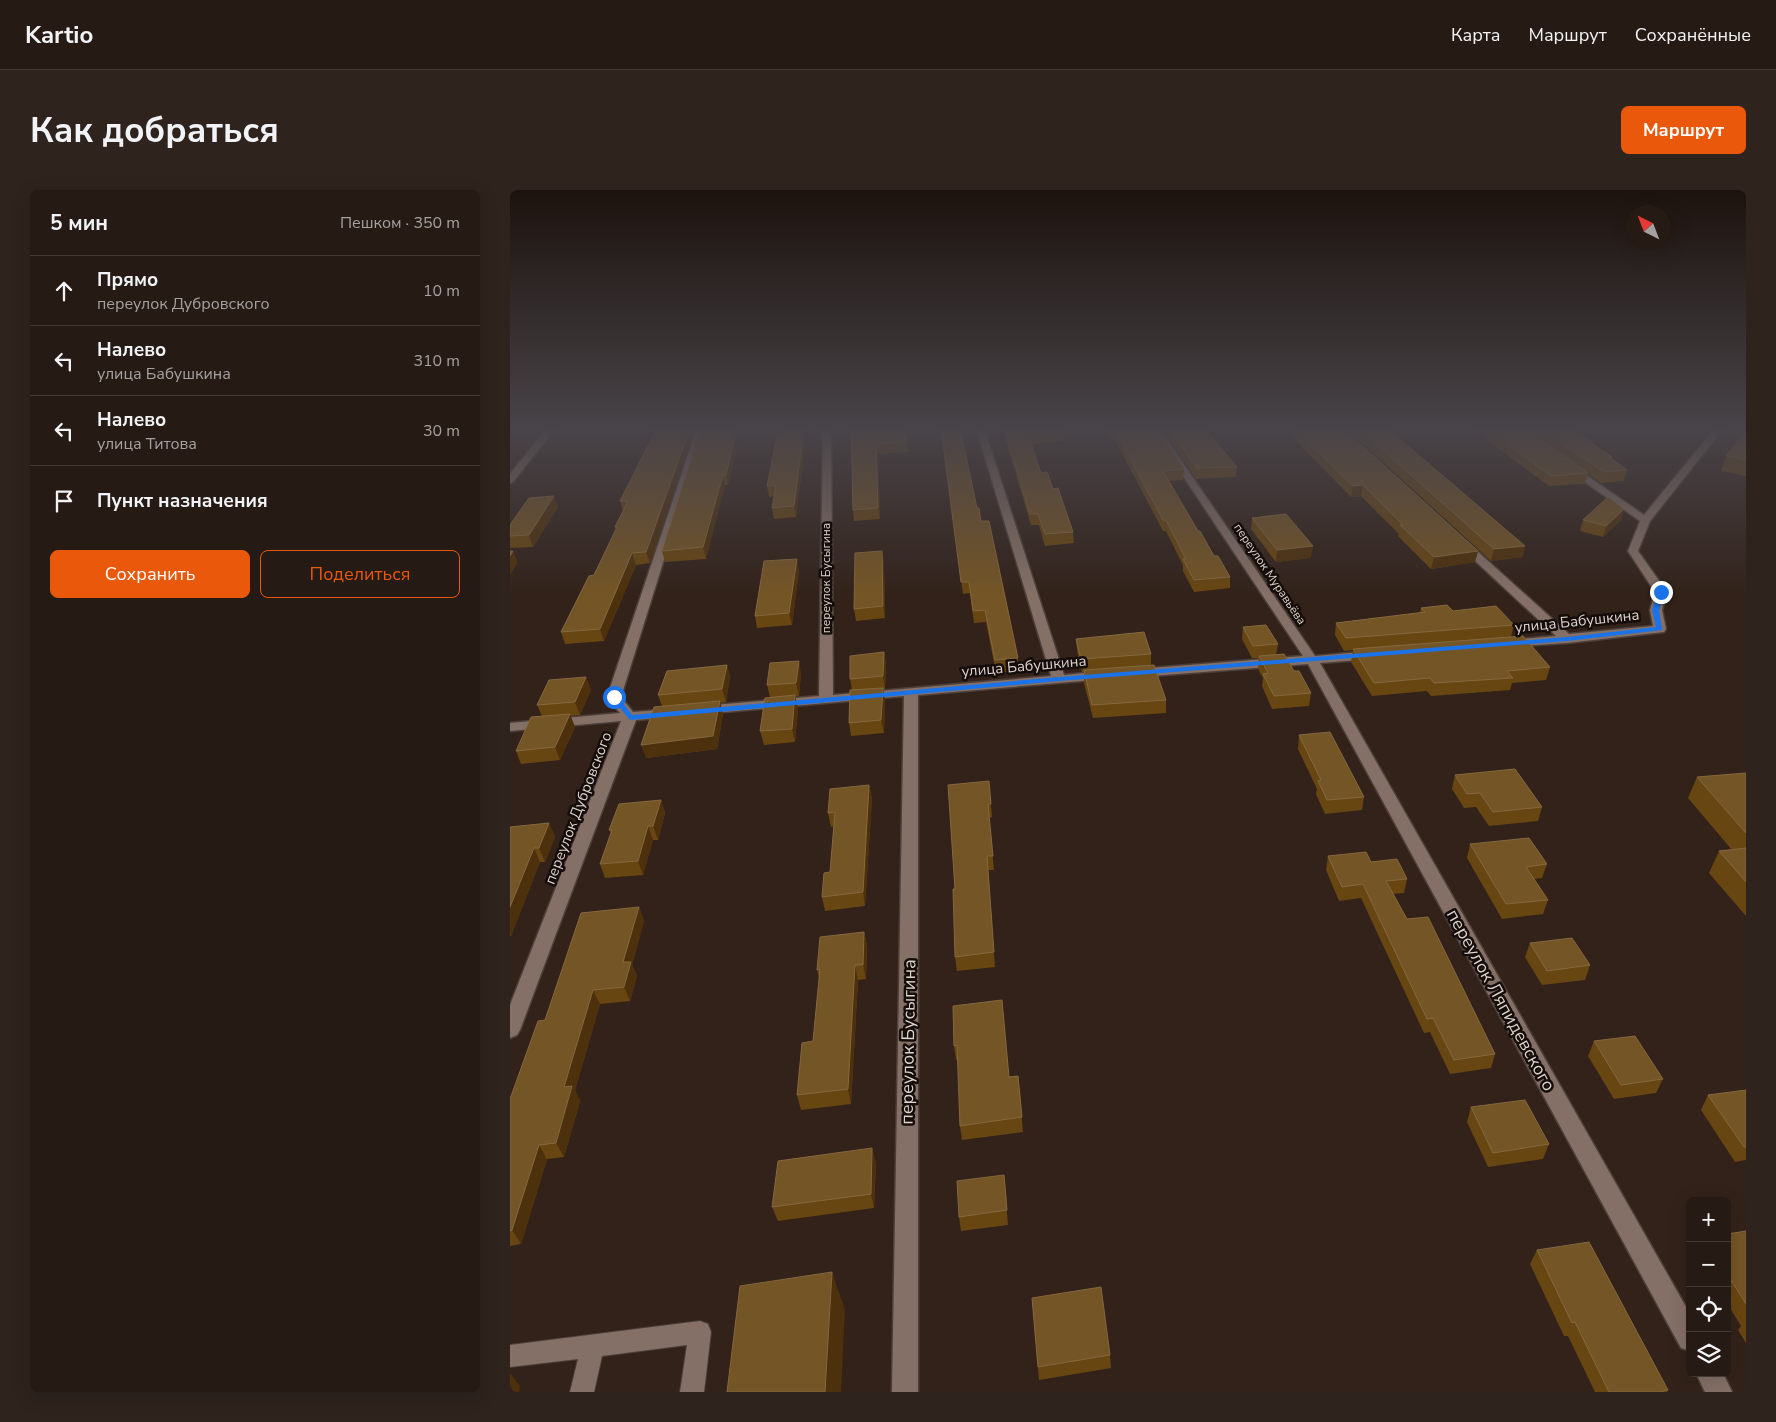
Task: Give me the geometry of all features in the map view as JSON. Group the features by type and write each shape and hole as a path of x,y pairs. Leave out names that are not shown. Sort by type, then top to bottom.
{"street":[{"path":"630,717 614,697 683,484"},
{"name":"переулок Бусыгина","path":"826,698 827,484"},
{"path":"998,484 1059,679"},
{"name":"переулок Муравьёва","path":"1194,484 1312,660"},
{"path":"1594,484 1645,520 1674,484"},
{"name":"улица Бабушкина","path":"1498,645 1660,629 1656,610 1661,592 1634,551 1645,520"},
{"path":"1452,534 1567,639"},
{"name":"улица Бабушкина","path":"510,727 826,698 1381,654"},
{"name":"переулок Ляпидевского","path":"1312,660 1686,1332"},
{"name":"переулок Бусыгина","path":"905,1392 911,691"},
{"name":"переулок Дубровского","path":"510,1030 630,717"},
{"path":"1711,1377 1719,1392"}],"lane":[{"path":"510,1356 700,1332 692,1392"},
{"path":"582,1392 593,1345"}],"building":[{"path":"629,484 670,484 646,552 632,553 600,629 561,632 589,576 594,575 628,501 620,501"},
{"path":"683,484 720,484 703,547 662,551"},
{"path":"767,484 797,484 794,506 772,508 776,485 767,486"},
{"path":"852,484 877,484 878,508 853,510"},
{"path":"948,484 972,484 981,521 989,521 1018,658 995,660 985,610 973,611 969,582 961,582"},
{"path":"1021,484 1051,484 1053,489 1058,488 1073,532 1045,534 1038,514 1030,514"},
{"path":"1144,484 1171,484 1198,531 1200,531 1214,556 1218,556 1230,577 1194,580 1183,559 1186,559 1166,520 1163,520"},
{"path":"1351,484 1405,484 1478,551 1434,557 1400,525 1403,525 1363,485 1353,486"},
{"path":"1421,484 1453,484 1525,546 1494,549"},
{"path":"554,496 529,535 510,536 510,525 529,498"},
{"path":"1608,497 1624,509 1606,526 1583,520"},
{"path":"1286,514 1313,546 1277,550 1252,518"},
{"path":"882,551 883,606 854,609 855,553"},
{"path":"797,559 789,613 755,616 764,561"},
{"path":"1447,605 1453,611 1496,606 1514,625 1346,638 1336,623 1425,612 1421,608"},
{"path":"1266,625 1278,644 1253,646 1243,627"},
{"path":"1144,632 1151,654 1081,659 1076,639"},
{"path":"1523,636 1550,667 1507,671 1513,678 1434,683 1430,678 1374,683 1353,649"},
{"path":"884,652 883,676 850,679 850,656"},
{"path":"1284,654 1294,671 1299,671 1311,693 1274,696 1263,674 1268,673 1259,656"},
{"path":"799,661 796,683 767,685 770,663"},
{"path":"727,665 722,689 658,695 667,671"},
{"path":"1154,665 1166,700 1092,705 1084,670"},
{"path":"586,677 575,702 537,705 549,680"},
{"path":"883,688 881,720 849,723 850,690"},
{"path":"795,695 792,729 760,731 765,698"},
{"path":"720,701 713,736 641,745 654,707"},
{"path":"570,714 555,747 516,751 531,717"},
{"path":"1330,732 1364,797 1327,800 1318,781 1321,780 1299,735"},
{"path":"1515,769 1542,807 1493,812 1480,793 1467,794 1455,775"},
{"path":"1746,773 1746,833 1697,777"},
{"path":"989,781 991,804 988,804 993,856 987,856 994,952 955,957 953,889 955,889 948,785"},
{"path":"869,785 863,892 822,897 824,873 830,872 835,812 828,813 830,789"},
{"path":"661,800 653,826 648,826 638,861 600,864 612,830 609,830 619,804"},
{"path":"549,823 539,848 534,848 510,907 510,827"},
{"path":"1529,838 1547,864 1526,867 1548,900 1506,904 1470,844"},
{"path":"1746,848 1746,882 1719,851"},
{"path":"1366,852 1371,862 1397,859 1407,879 1386,881 1407,919 1428,917 1495,1054 1454,1060 1433,1018 1427,1019 1363,884 1342,887 1328,856"},
{"path":"639,907 623,962 631,962 624,987 593,990 564,1087 572,1086 556,1143 539,1145 512,1230 510,1231 510,1099 538,1021 545,1020 581,913"},
{"path":"864,932 863,965 855,965 848,1089 797,1095 802,1043 813,1041 820,969 817,970 820,937"},
{"path":"1572,938 1590,965 1547,971 1530,943"},
{"path":"1002,1000 1009,1077 1018,1076 1022,1117 960,1126 957,1045 954,1046 953,1006"},
{"path":"1635,1036 1663,1079 1621,1085 1594,1041"},
{"path":"1746,1090 1746,1147 1744,1147 1708,1095"},
{"path":"1525,1100 1549,1144 1493,1153 1471,1107"},
{"path":"872,1148 871,1194 772,1207 778,1161"},
{"path":"1004,1175 1007,1210 959,1217 957,1181"},
{"path":"1746,1231 1746,1304 1731,1280 1731,1233"},
{"path":"1589,1242 1668,1390 1659,1392 1609,1392 1575,1322 1572,1323 1537,1250"},
{"path":"832,1272 825,1392 727,1392 740,1286"},
{"path":"1101,1287 1110,1355 1038,1367 1032,1298"}],"route":[{"path":"614,697 630,717 826,698 1567,639 1660,629 1656,610 1661,592"}]}
